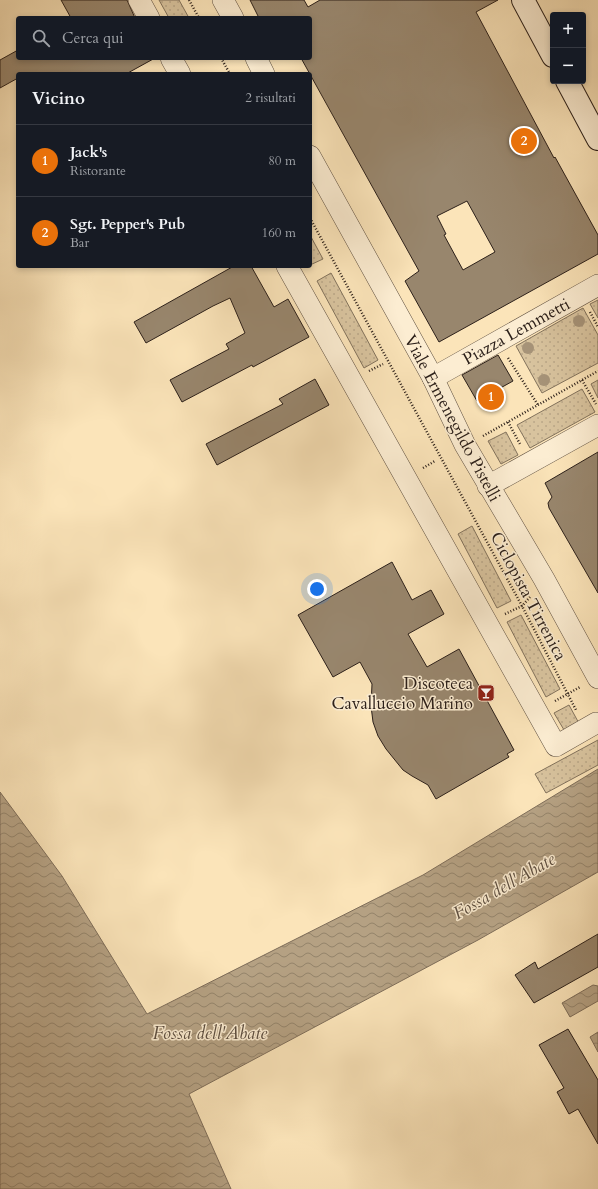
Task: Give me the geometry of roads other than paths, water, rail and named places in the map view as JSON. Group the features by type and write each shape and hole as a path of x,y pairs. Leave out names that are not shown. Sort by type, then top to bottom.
{"street":[{"path":"139,0 148,16"},
{"path":"223,0 232,16"},
{"path":"523,0 550,50"},
{"path":"172,60 179,72"},
{"path":"257,60 263,72"},
{"path":"569,84 598,139"},
{"name":"Viale Ermenegildo Pistelli","path":"312,160 433,378 465,445 544,579 598,678"},
{"path":"288,268 556,746 596,723"},
{"name":"Piazza Lemmetti","path":"433,378 598,284"},
{"path":"488,486 598,425"}],"water":[{"name":"Fossa dell'Abate","path":"598,769 598,872 478,940 189,1094 231,1189 0,1189 0,792 62,876 147,1014 423,875"},
{"path":"593,985 598,986 598,1001 570,1017 562,1003"},
{"path":"598,1032 598,1052 590,1037"}],"place":[{"name":"Sgt. Pepper's Pub","path":"524,141"},
{"name":"Jack's","path":"491,397"},
{"name":"Discoteca Cavalluccio Marino","path":"486,693"}]}
